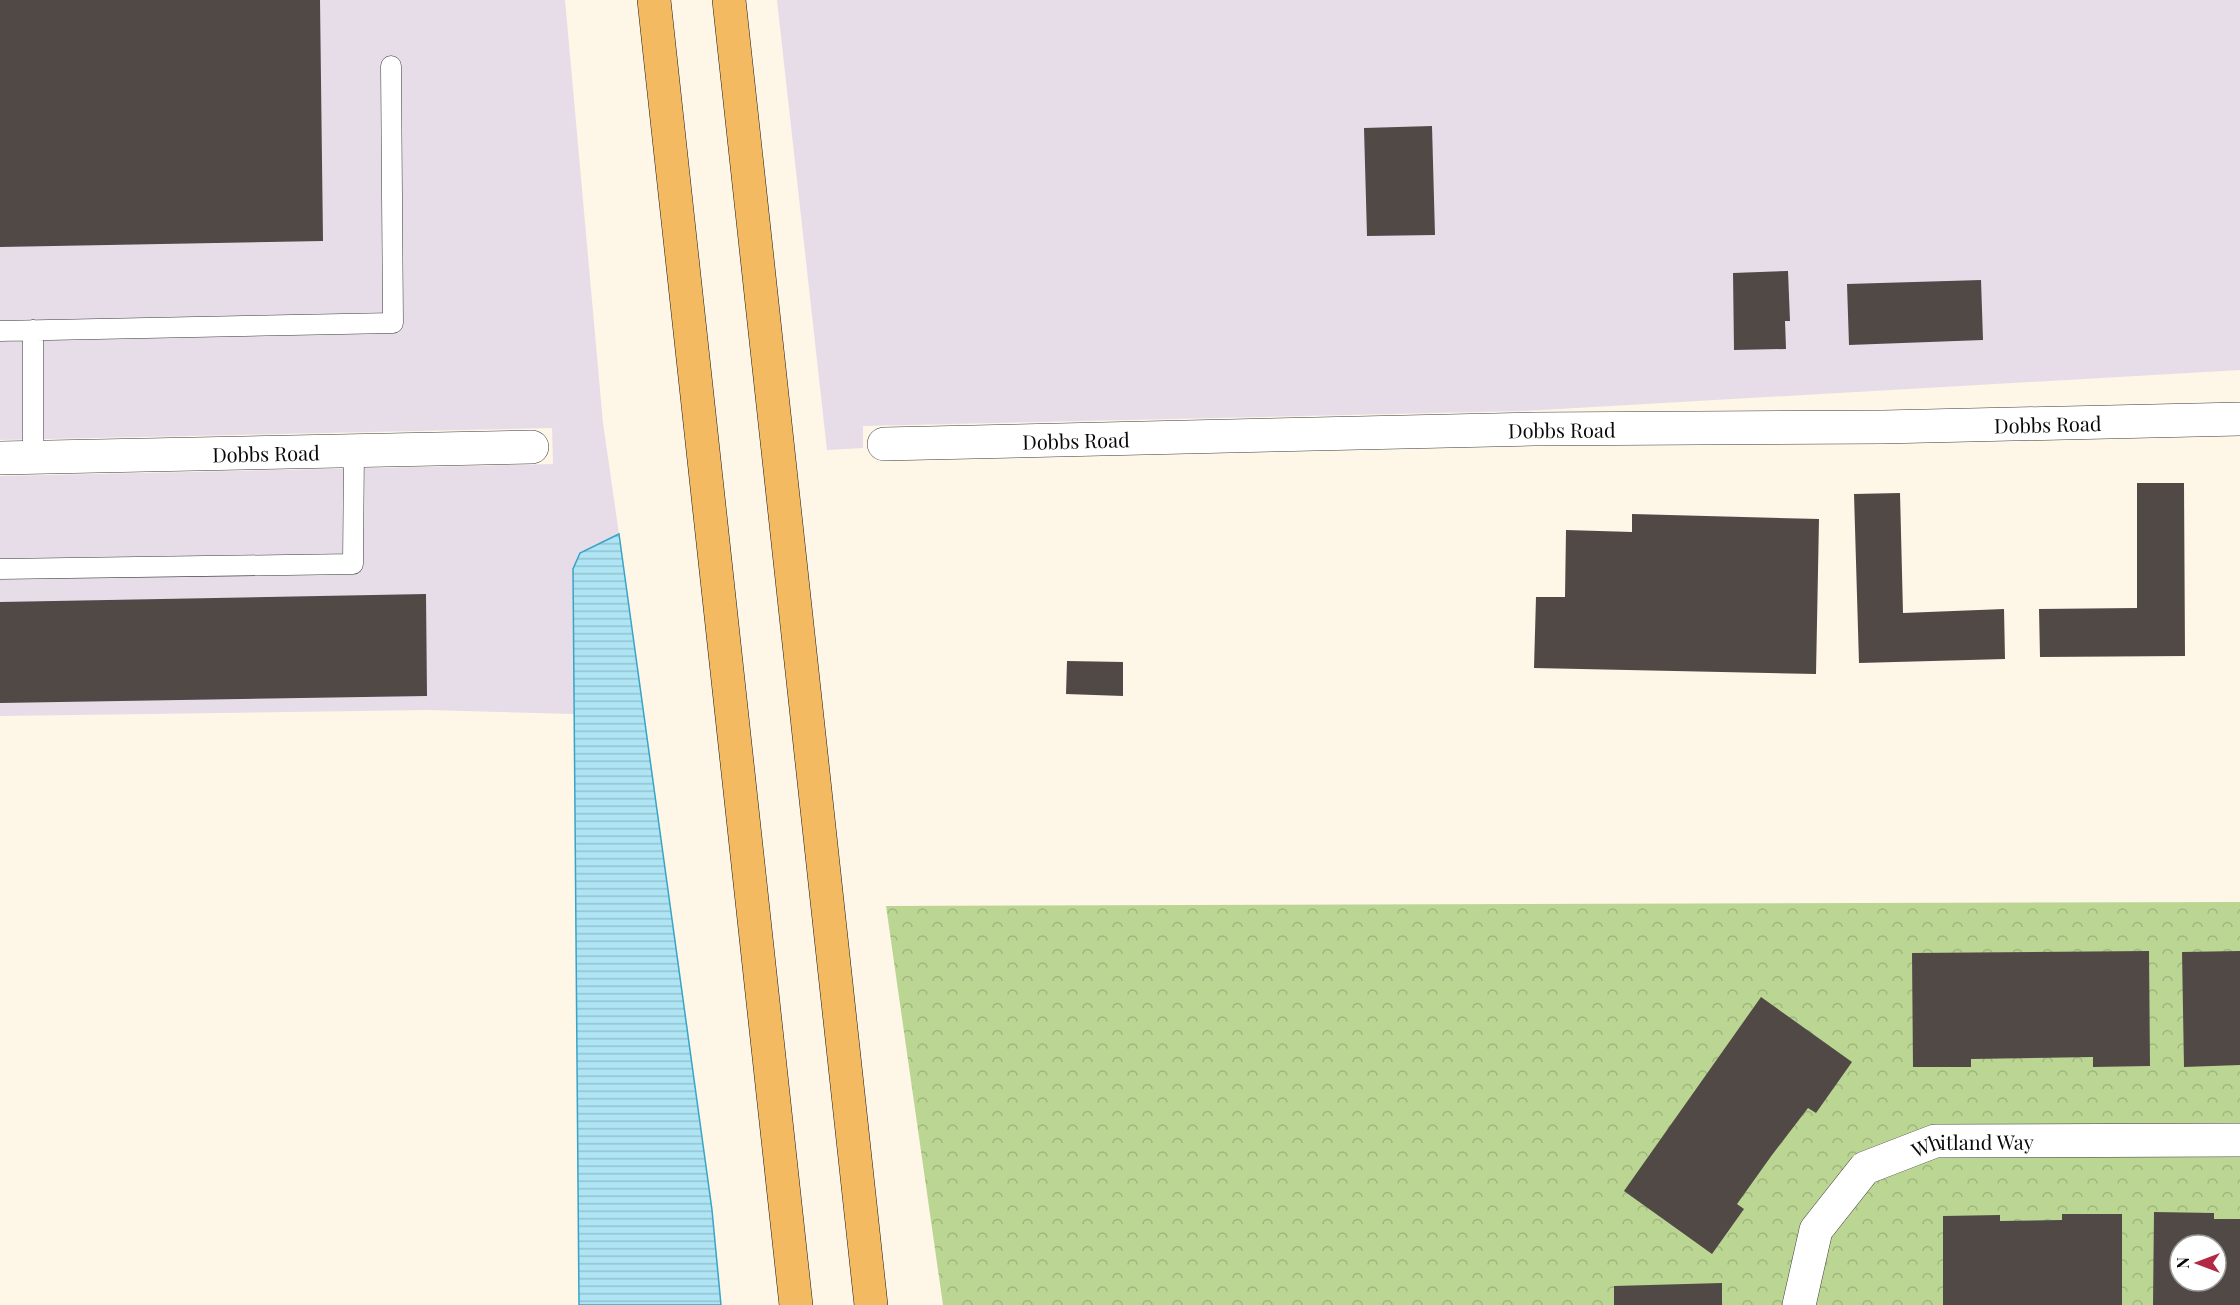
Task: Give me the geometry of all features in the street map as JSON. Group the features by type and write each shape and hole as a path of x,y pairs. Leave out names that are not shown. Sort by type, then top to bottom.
{"main road":[{"path":"654,0 796,1305"},
{"path":"729,0 871,1305"}],"street":[{"name":"Dobbs Road","path":"884,444 1534,429 1883,427 2240,419"},
{"name":"Dobbs Road","path":"0,458 532,447"},
{"name":"Whitland Way","path":"1799,1305 1816,1230 1865,1168 1935,1141 2240,1140"}],"lane":[{"path":"0,331 393,323 391,66"},
{"path":"33,330 33,457"},
{"path":"0,569 353,564 354,450"}],"shaded area":[{"path":"0,0 565,0 603,423 619,534 580,553 573,569 574,714 428,710 0,716 0,476 553,464 552,428 0,440"},
{"path":"777,0 2240,0 2240,370 1522,411 863,426 863,448 827,450"}],"green space":[{"path":"2240,902 2240,1305 943,1305 886,906"}],"water":[{"path":"619,534 712,1210 721,1305 579,1305 573,569 580,553"}],"building":[{"path":"0,0 320,0 323,241 0,247"},
{"path":"1432,126 1435,235 1367,236 1364,128"},
{"path":"1788,271 1790,321 1785,321 1786,349 1734,350 1733,273"},
{"path":"1981,280 1983,340 1849,345 1847,284"},
{"path":"2137,483 2184,483 2185,656 2040,657 2039,609 2137,608"},
{"path":"1900,493 1903,613 2004,609 2005,659 1859,663 1854,494"},
{"path":"1632,514 1819,519 1816,674 1534,668 1536,597 1565,597 1566,530 1632,532"},
{"path":"426,594 427,696 0,703 0,602"},
{"path":"1067,661 1123,662 1123,696 1066,694"},
{"path":"2149,951 2150,1066 2093,1067 2093,1057 1971,1059 1971,1067 1913,1067 1912,953"},
{"path":"2240,951 2240,1065 2184,1067 2182,952"},
{"path":"1761,997 1852,1062 1816,1113 1808,1108 1772,1155 1737,1204 1744,1209 1712,1254 1624,1191"},
{"path":"2154,1212 2214,1213 2214,1219 2240,1219 2240,1305 2153,1305"},
{"path":"2062,1214 2122,1214 2122,1305 1943,1305 1943,1216 2000,1215 2000,1221 2062,1220"},
{"path":"1722,1283 1722,1305 1614,1305 1614,1286"}]}
